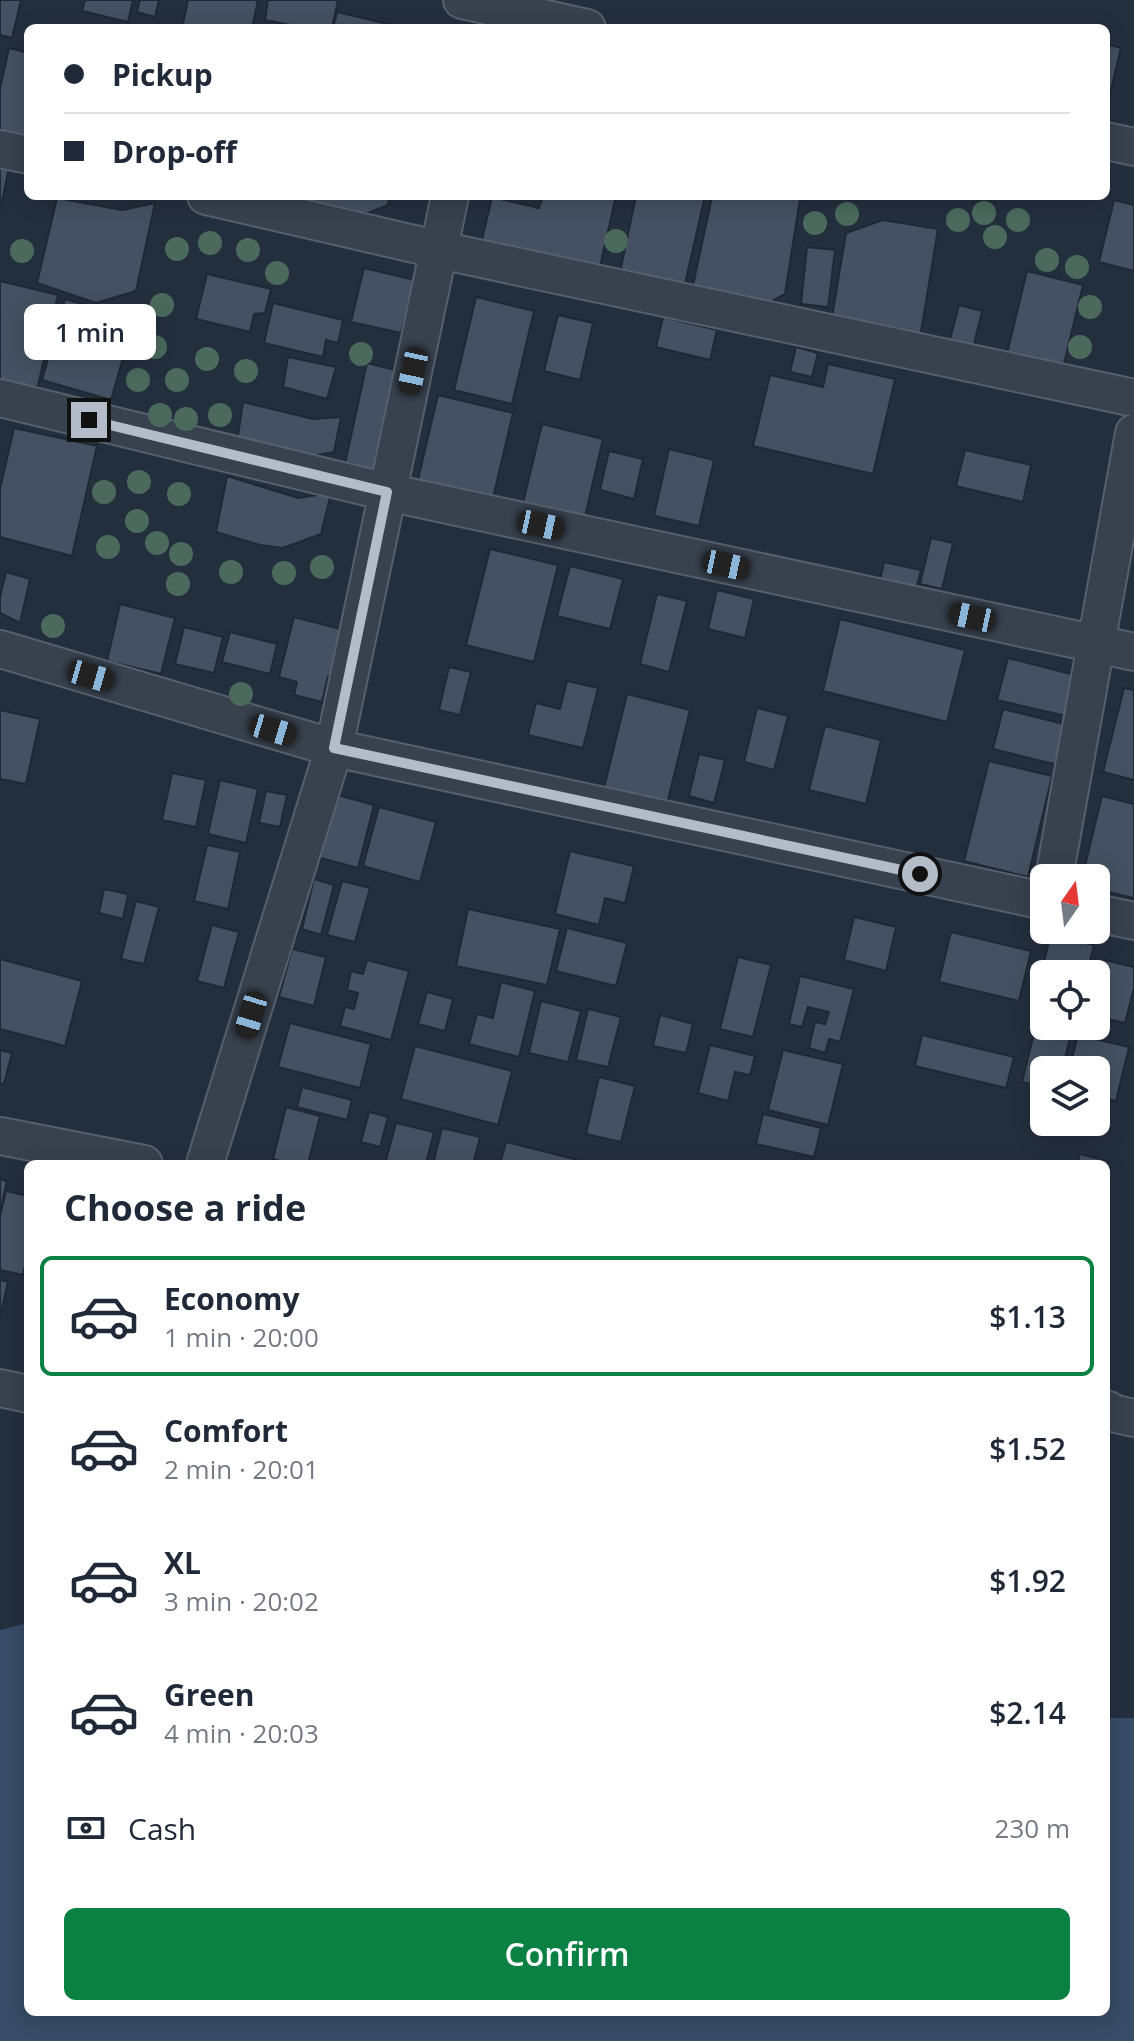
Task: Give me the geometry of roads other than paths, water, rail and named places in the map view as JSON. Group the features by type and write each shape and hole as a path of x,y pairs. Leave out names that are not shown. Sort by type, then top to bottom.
{"street":[{"path":"479,8 565,24"},
{"path":"1110,142 1134,147"},
{"path":"0,149 24,154"},
{"path":"223,200 440,250 1134,398"},
{"path":"206,1160 334,748 449,200"},
{"path":"0,398 387,492 1134,652"},
{"path":"1057,864 1134,433"},
{"path":"0,649 334,748 1030,898"},
{"path":"1110,916 1134,921"},
{"path":"0,1136 123,1160"},
{"path":"0,1388 24,1393"},
{"path":"1110,1411 1134,1418"}],"water":[{"path":"24,1624 24,2016 1110,2016 1110,1718 1134,1718 1134,2041 0,2041 0,1630"}]}
